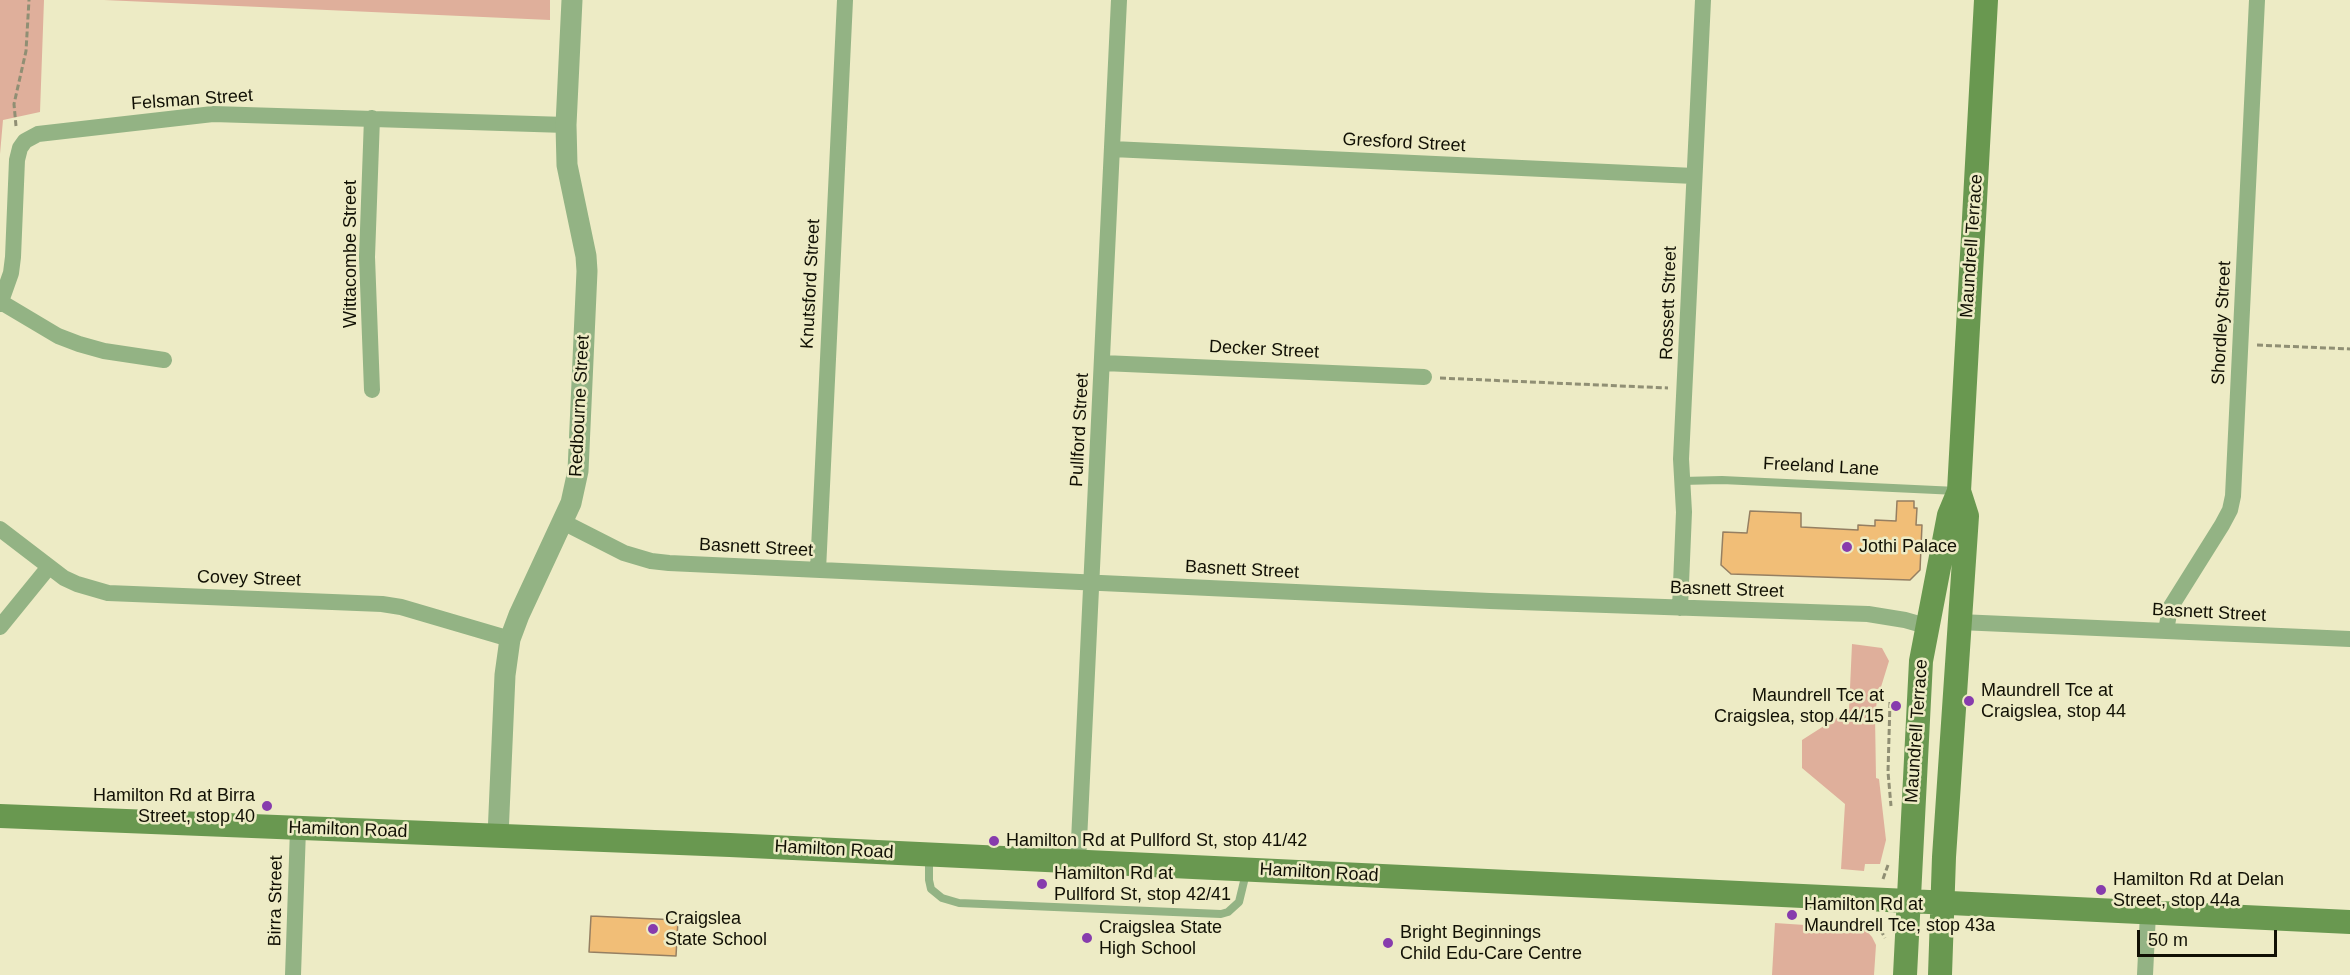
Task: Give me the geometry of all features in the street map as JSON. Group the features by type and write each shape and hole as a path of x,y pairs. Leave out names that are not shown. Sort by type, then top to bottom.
{"main road":[{"name":"Maundrell Terrace","path":"1940,975 1967,516 1959,491 1986,0"},
{"name":"Maundrell Terrace","path":"1905,975 1916,720 1926,626 1948,515 1959,491"},
{"name":"Hamilton Road","path":"0,816 928,854 2350,922"}],"street":[{"name":"Redbourne Street","path":"498,836 505,675 510,639 571,503 578,471 587,271 567,165 566,125 572,0"},
{"name":"Knutsford Street","path":"818,570 844,0"},
{"name":"Pullford Street","path":"1078,862 1119,0"},
{"name":"Rossett Street","path":"1680,608 1684,512 1682,481 1685,389 1702,0"},
{"name":"Shordley Street","path":"2166,631 2170,608 2230,510 2235,475 2257,0"},
{"name":"Felsman Street","path":"25,141 44,132 213,114 566,125"},
{"name":"Wittacombe Street","path":"372,118 367,257 372,390"},
{"path":"25,141 17,160 11,273 1,303 58,336 79,344 104,351 164,360"},
{"name":"Gresford Street","path":"1112,149 1694,176"},
{"name":"Decker Street","path":"1103,363 1424,377"},
{"name":"Basnett Street","path":"563,522 624,553 651,561 1680,608 1868,614 1926,626"},
{"name":"Covey Street","path":"0,530 48,568 77,584 108,593 382,604 400,607 510,639"},
{"path":"0,627 48,568"},
{"name":"Basnett Street","path":"1959,622 2350,639"},
{"name":"Birra Street","path":"293,975 298,829"},
{"path":"2145,975 2148,913"}],"lane":[{"name":"Freeland Lane","path":"1682,481 1722,480 1959,491"},
{"path":"928,854 929,880 935,894 950,901 971,903 1221,914 1228,912 1239,902 1246,869"}],"path":[{"path":"25,141 16,131 14,104 26,51 29,0"},
{"path":"2241,344 2350,349"},
{"path":"1424,377 1685,389"},
{"path":"1890,702 1888,772 1892,814"},
{"path":"1883,877 1891,859"}],"shaded area":[{"path":"0,0 44,0 40,112 3,120 0,154"},
{"path":"104,0 550,0 550,20"},
{"path":"1852,644 1882,648 1889,661 1877,700 1875,716 1876,778 1879,779 1886,840 1880,864 1865,864 1864,871 1841,869 1845,804 1802,768 1802,740 1849,710"},
{"path":"1775,923 1865,929 1876,945 1874,975 1772,975"}],"building":[{"path":"1897,501 1914,501 1914,508 1917,508 1916,525 1922,525 1920,570 1910,580 1731,574 1721,565 1723,532 1747,533 1750,511 1801,513 1801,527 1858,530 1858,525 1875,526 1875,520 1896,521"},
{"path":"591,916 678,920 676,956 589,952"}],"place":[{"name":"Jothi Palace","path":"1847,547"},
{"name":"Maundrell Tce at Craigslea, stop 44","path":"1969,701"},
{"name":"Maundrell Tce at Craigslea, stop 44/15","path":"1896,706"},
{"name":"Hamilton Rd at Birra Street, stop 40","path":"267,806"},
{"name":"Hamilton Rd at Pullford St, stop 41/42","path":"994,841"},
{"name":"Hamilton Rd at Pullford St, stop 42/41","path":"1042,884"},
{"name":"Hamilton Rd at Delan Street, stop 44a","path":"2101,890"},
{"name":"Hamilton Rd at Maundrell Tce, stop 43a","path":"1792,915"},
{"name":"Craigslea State School","path":"653,929"},
{"name":"Craigslea State High School","path":"1087,938"},
{"name":"Bright Beginnings Child Edu-Care Centre","path":"1388,943"}]}
